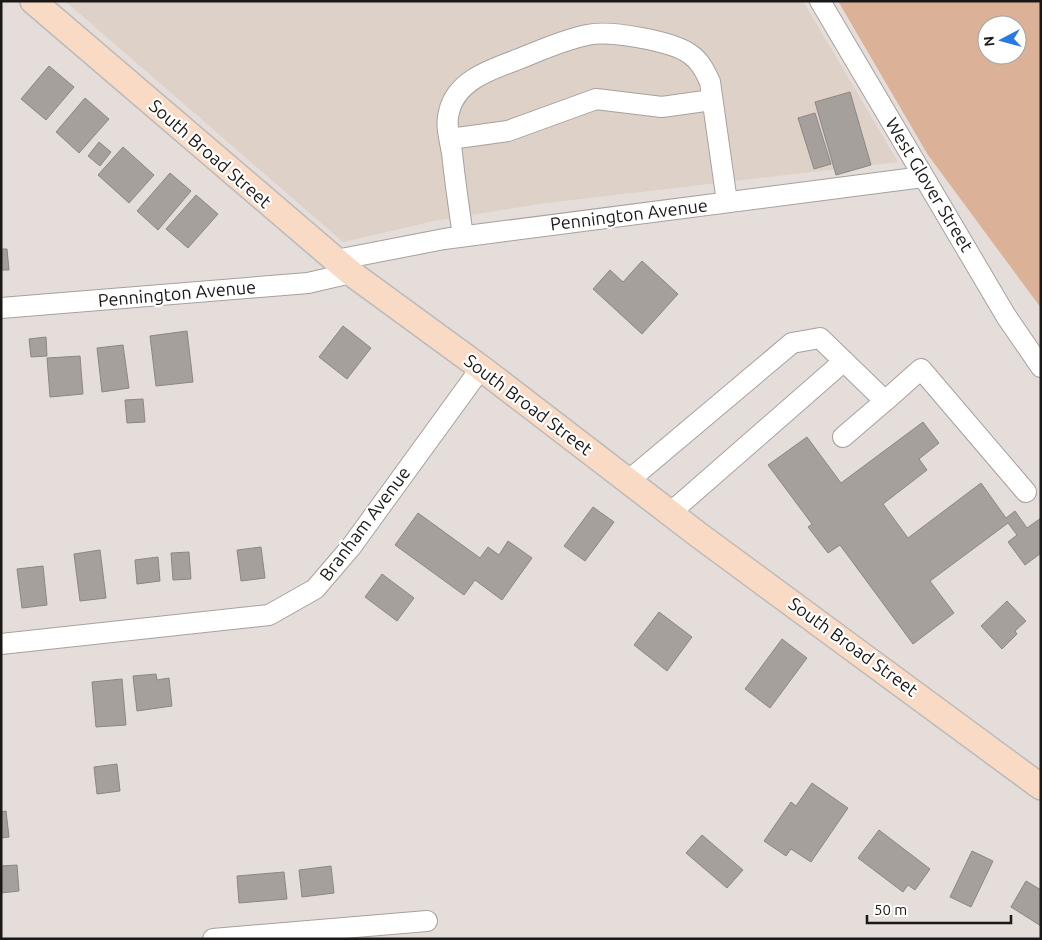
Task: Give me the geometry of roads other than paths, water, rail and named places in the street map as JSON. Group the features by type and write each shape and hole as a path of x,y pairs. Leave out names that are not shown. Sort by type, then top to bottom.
{"main road":[{"name":"South Broad Street","path":"33,1 343,266 481,368 670,513 1041,787"}],"street":[{"name":"West Glover Street","path":"820,1 1006,316 1041,367"},
{"path":"463,236 450,139 449,112 458,95 467,83 486,71 565,41 589,35 638,37 673,46 690,54 703,68 710,82 727,202"},
{"path":"450,139 508,131 596,99 662,107 712,100"},
{"name":"Pennington Avenue","path":"1,308 308,283 343,266 463,236 923,177"},
{"path":"628,481 792,343 820,338 885,401"},
{"path":"670,513 844,361"},
{"name":"Branham Avenue","path":"1,644 269,615 315,589 351,547 481,368"},
{"path":"843,437 921,369 1026,492"},
{"path":"212,939 427,921"}]}
